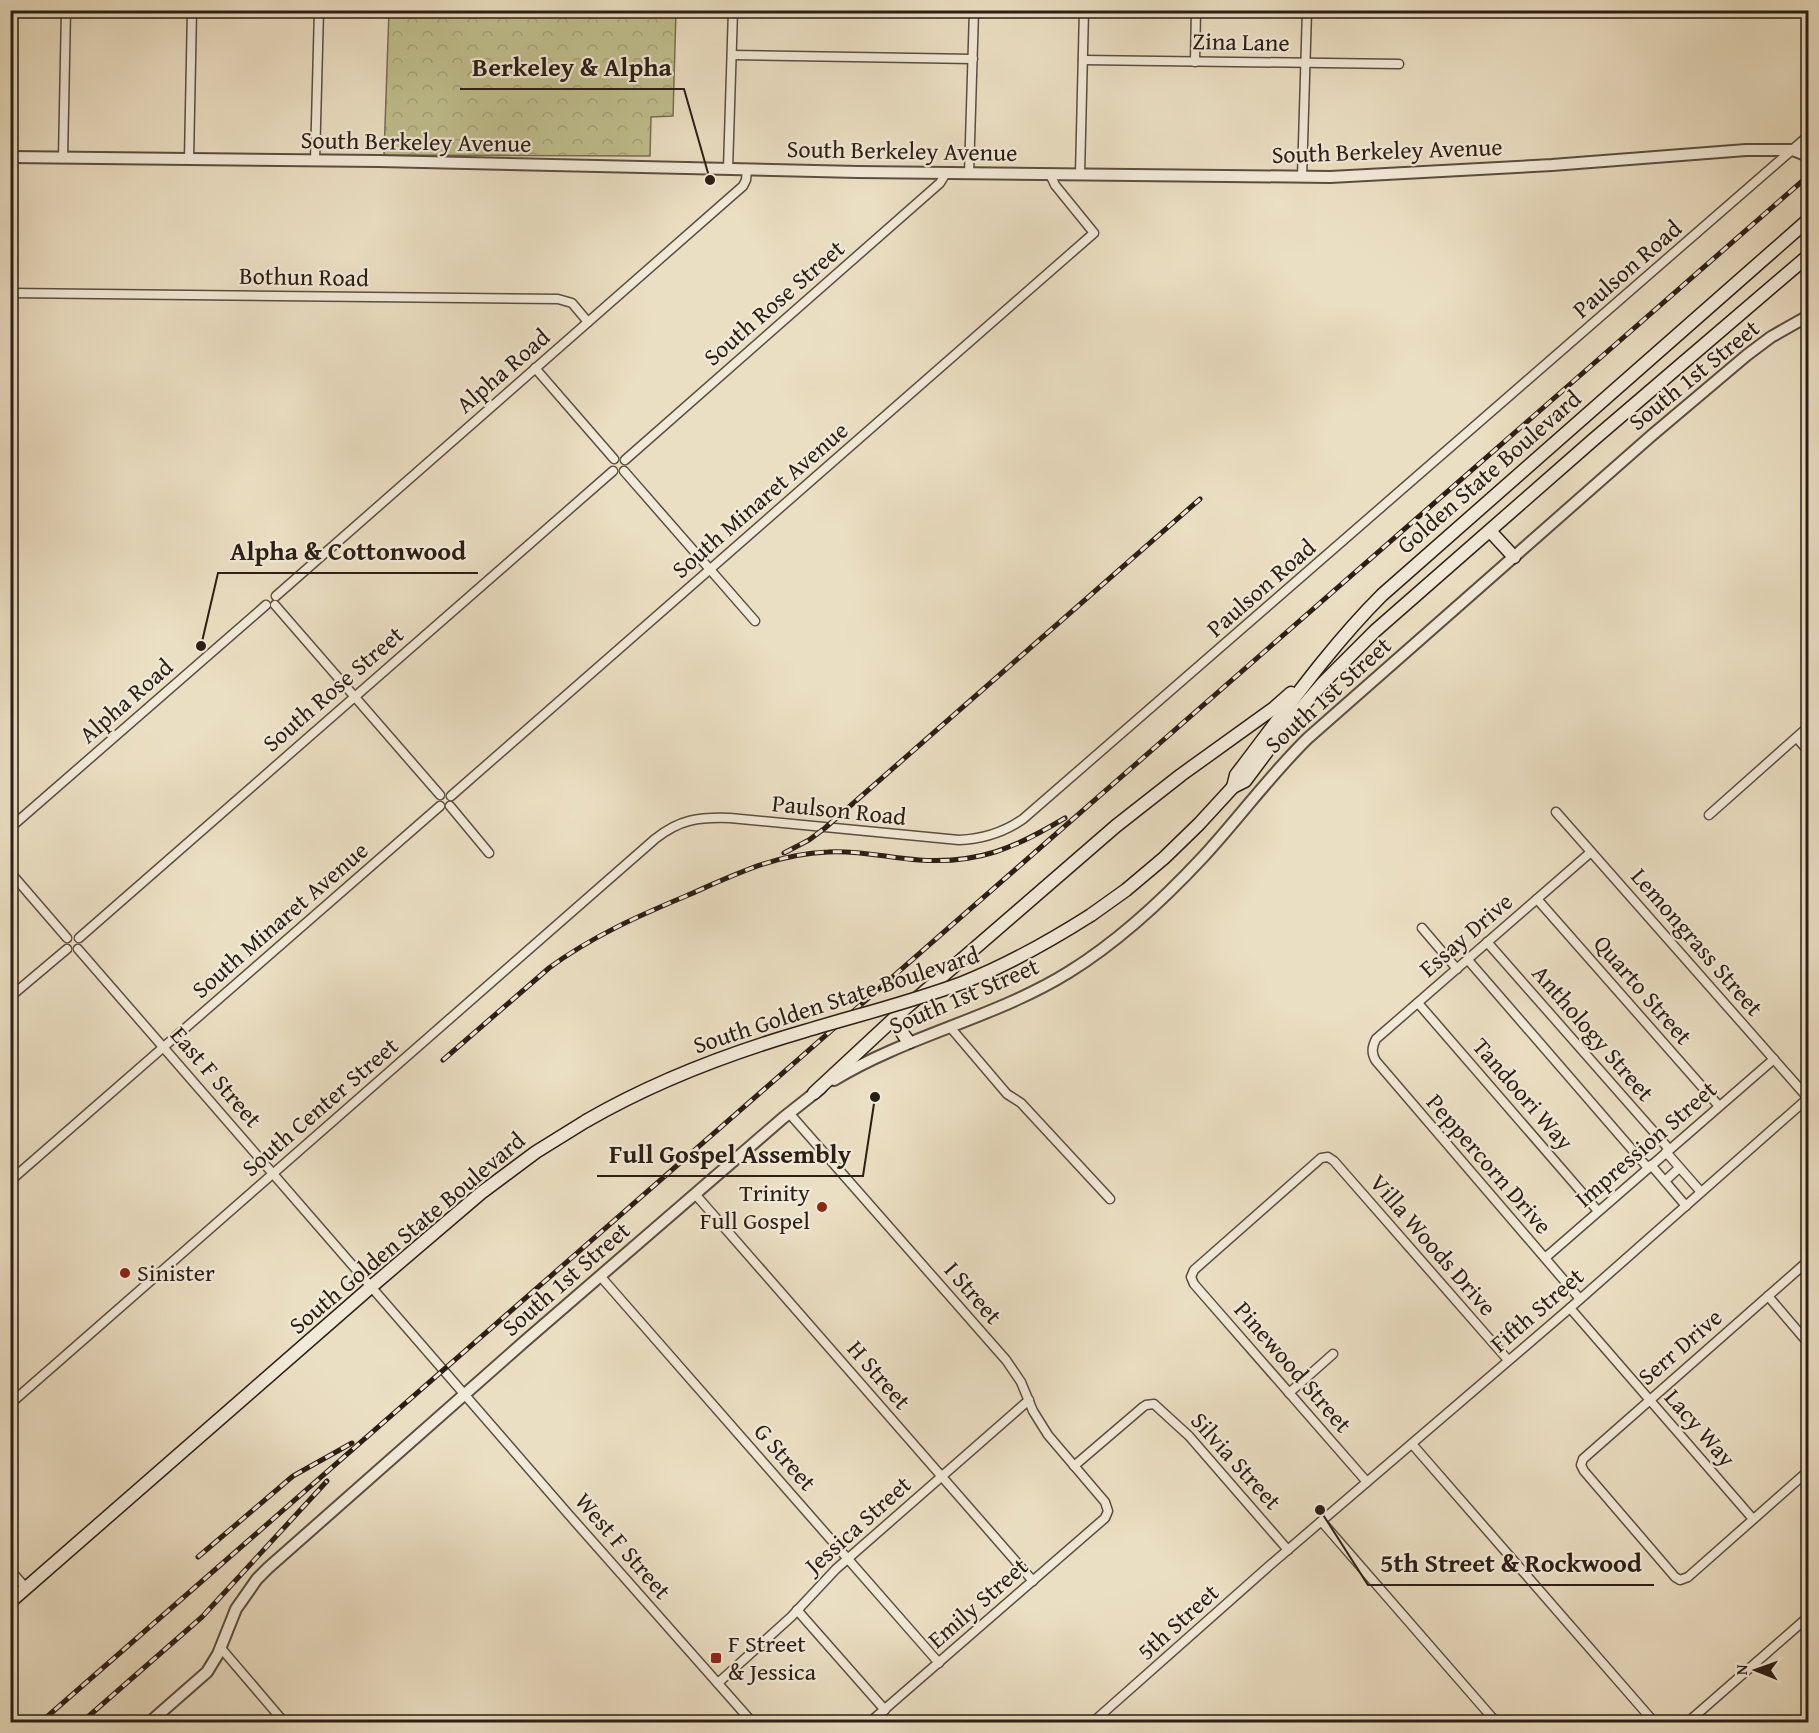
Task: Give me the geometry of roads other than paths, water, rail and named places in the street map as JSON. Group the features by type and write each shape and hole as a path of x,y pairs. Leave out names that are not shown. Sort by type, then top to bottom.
{"main road":[{"name":"Golden State Boulevard","path":"1233,787 1236,775 1352,625 1406,572 1809,220"},
{"name":"Golden State Boulevard","path":"1091,915 1126,890 1164,858 1233,787 1245,781 1307,701 1340,665 1383,624 1740,313 1806,259"},
{"path":"1490,531 1514,557"},
{"path":"814,1093 900,1013 1116,826 1274,708 1312,674"},
{"name":"South Golden State Boulevard","path":"10,1602 372,1286 497,1180 543,1147 586,1121 654,1086 729,1055 905,1002 971,979 1027,954 1091,915"},
{"path":"900,1013 898,1025 909,1042"}],"street":[{"path":"63,158 66,10"},
{"path":"189,159 192,10"},
{"path":"315,160 319,10"},
{"path":"728,169 733,10"},
{"path":"969,174 974,10"},
{"path":"1080,174 1084,10"},
{"path":"1195,62 1196,10"},
{"path":"1302,177 1307,10"},
{"path":"732,55 973,58"},
{"name":"Zina Lane","path":"1083,60 1399,64"},
{"name":"Paulson Road","path":"655,839 678,824 708,817 951,840 989,836 1017,824 1057,792 1809,136"},
{"name":"South Berkeley Avenue","path":"10,158 315,160 969,174 1302,177 1409,173 1746,150 1793,150"},
{"path":"1793,150 1809,156"},
{"name":"Alpha Road","path":"10,828 272,602 743,186 747,170"},
{"name":"South Rose Street","path":"625,460 940,183 946,173"},
{"name":"South Minaret Avenue","path":"451,796 1094,233 1055,185 1050,174"},
{"name":"Bothun Road","path":"10,293 558,300 572,303 588,321"},
{"name":"South 1st Street","path":"150,1722 207,1672 236,1609 257,1579 465,1394 789,1113 814,1093 865,1062 1034,992 1081,964 1121,934 1152,908 1203,856 1275,771 1302,743 1747,355 1771,337 1809,316"},
{"path":"535,368 614,459"},
{"path":"619,457 625,460 627,467 624,471 620,473 613,471 611,466 614,459 619,457"},
{"name":"South Rose Street","path":"79,938 613,471"},
{"path":"624,471 755,621"},
{"path":"272,602 441,795"},
{"path":"1709,815 1809,727"},
{"path":"1797,738 1809,751"},
{"path":"441,795 451,796 453,800 450,806 444,808 440,806 438,799 441,795"},
{"name":"South Minaret Avenue","path":"10,1181 440,806"},
{"path":"450,806 489,853"},
{"name":"Lemongrass Street","path":"1556,812 1808,1098"},
{"name":"South Center Street","path":"10,1404 655,839"},
{"name":"Essay Drive","path":"1372,1052 1377,1039 1591,852"},
{"path":"10,872 67,938"},
{"name":"Quarto Street","path":"1537,899 1719,1106"},
{"path":"1422,928 1457,969"},
{"path":"67,938 74,936 79,938 81,943 74,951 67,949"},
{"path":"67,938 65,944 67,949"},
{"name":"Anthology Street","path":"1487,942 1701,1192"},
{"path":"10,997 67,949"},
{"name":"East F Street","path":"78,949 465,1394"},
{"name":"Anthology Street","path":"1468,960 1686,1206"},
{"name":"Tandoori Way","path":"1418,1003 1598,1210"},
{"path":"950,1027 1007,1094 1022,1103 1110,1199"},
{"name":"Peppercorn Drive","path":"1372,1052 1376,1061 1580,1299"},
{"name":"Impression Street","path":"1545,1258 1774,1059"},
{"name":"Fifth Street","path":"1288,1550 1570,1308 1808,1098"},
{"name":"I Street","path":"789,1113 1006,1360 1021,1382 1048,1436 1105,1502 1108,1511"},
{"name":"Villa Woods Drive","path":"1191,1277 1194,1270 1321,1158 1328,1157 1334,1161 1508,1360"},
{"path":"1665,1180 1679,1168"},
{"name":"H Street","path":"694,1194 1033,1581"},
{"name":"Serr Drive","path":"1753,1519 1688,1577 1680,1580 1675,1577 1581,1465 1583,1459 1809,1261"},
{"name":"G Street","path":"601,1277 939,1663"},
{"name":"Pinewood Street","path":"1191,1277 1194,1284 1367,1482"},
{"path":"1768,1296 1809,1343"},
{"name":"Lacy Way","path":"1570,1308 1753,1519"},
{"path":"1289,1393 1332,1354"},
{"name":"West F Street","path":"465,1394 752,1722"},
{"name":"Jessica Street","path":"718,1683 797,1611 830,1574 1029,1400"},
{"name":"Silvia Street","path":"1074,1466 1143,1407 1150,1403 1158,1406 1189,1436 1288,1550"},
{"path":"1412,1444 1654,1722"},
{"path":"1753,1519 1809,1471"},
{"name":"Emily Street","path":"870,1722 1105,1518 1108,1511"},
{"path":"1322,1522 1496,1722"},
{"name":"5th Street","path":"1093,1722 1288,1550"},
{"path":"10,1570 26,1588"},
{"path":"797,1611 885,1710"},
{"path":"1688,1722 1809,1617"},
{"path":"220,1647 284,1722"}],"railway":[{"path":"41,1722 1808,176"},
{"path":"784,853 809,840 825,828 1200,499"},
{"path":"443,1060 549,968 565,957 633,919 738,873 772,861 828,852 940,861 978,856 1013,846 1065,818"},
{"path":"198,1557 293,1476 352,1443"},
{"path":"82,1722 202,1617 327,1481"}],"place":[{"name":"Berkeley & Alpha","path":"710,180"},
{"name":"Alpha & Cottonwood","path":"201,646"},
{"name":"Full Gospel Assembly","path":"875,1097"},
{"name":"Trinity Full Gospel","path":"822,1207"},
{"name":"Sinister","path":"125,1273"},
{"name":"5th Street & Rockwood","path":"1320,1510"},
{"name":"F Street & Jessica","path":"716,1658"}]}
